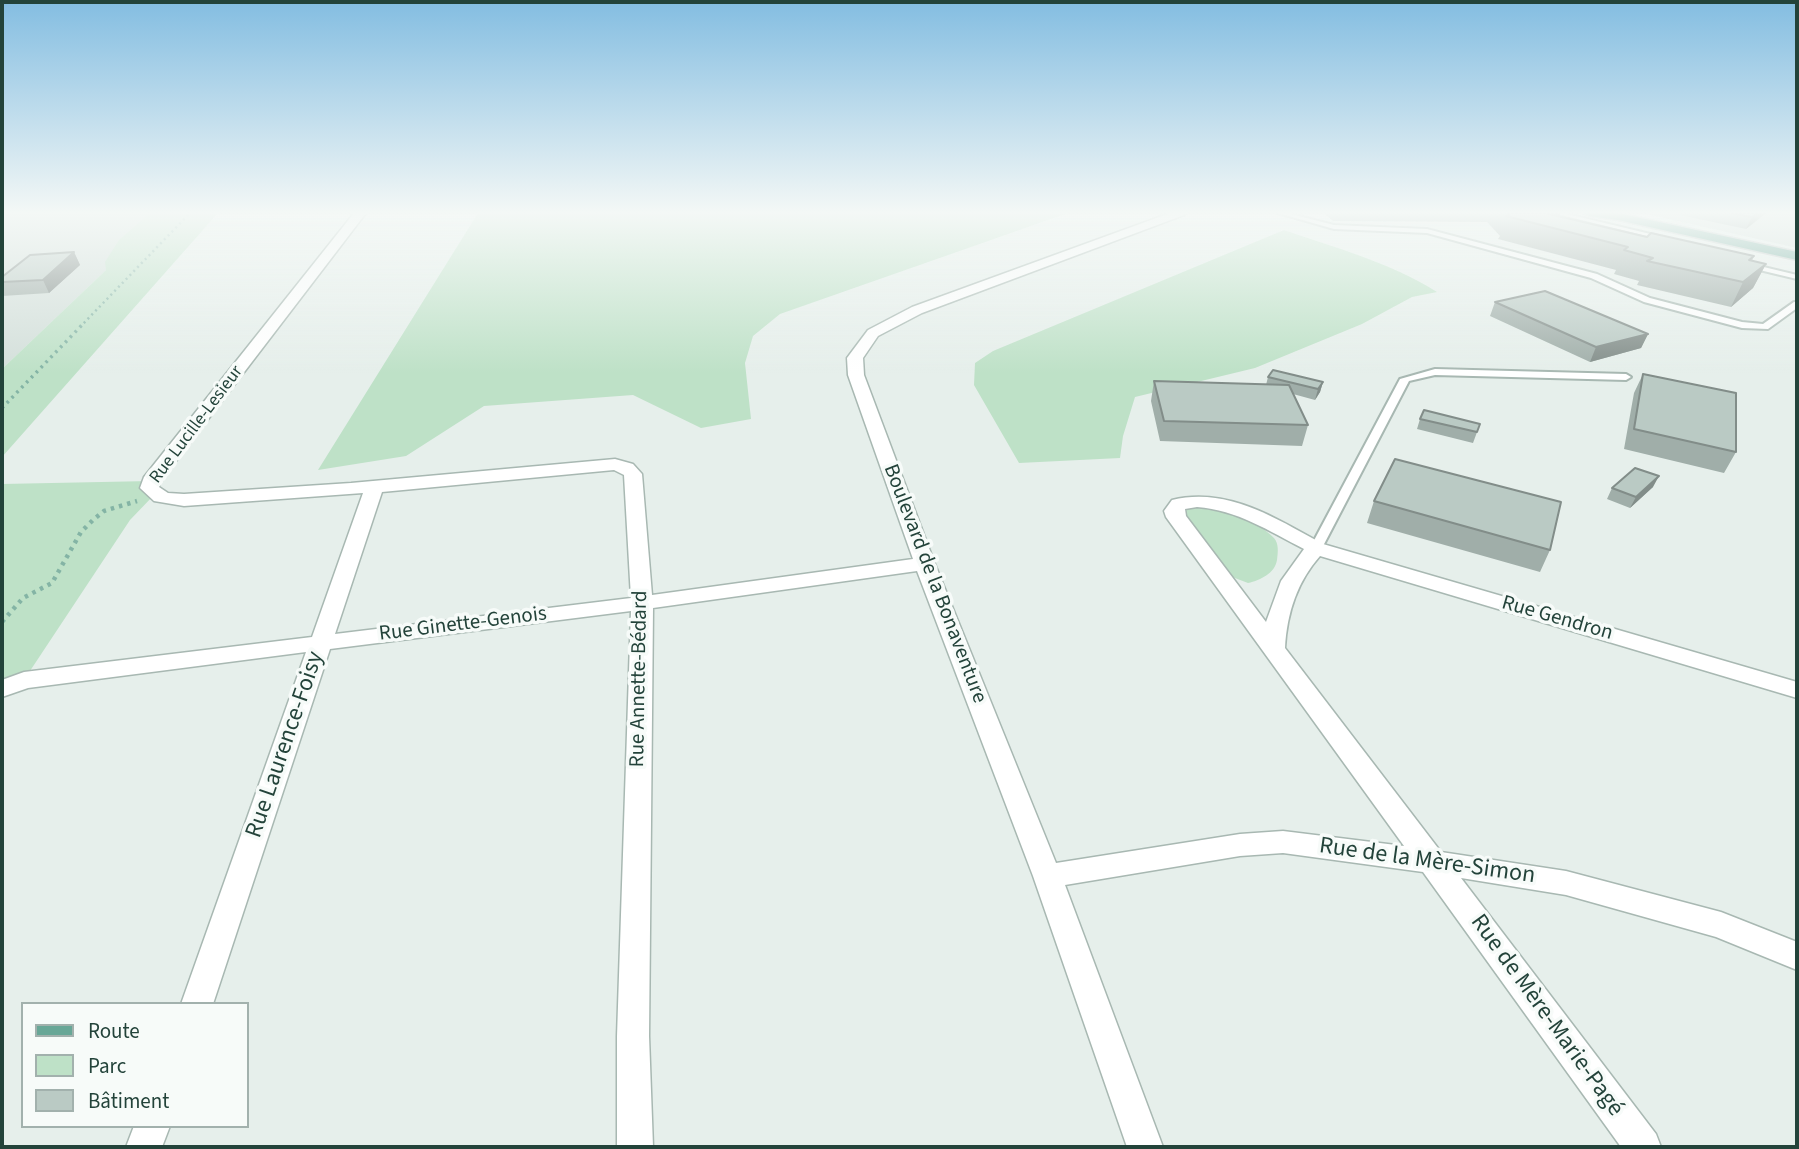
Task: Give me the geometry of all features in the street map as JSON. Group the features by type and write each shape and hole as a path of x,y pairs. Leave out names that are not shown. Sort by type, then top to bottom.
{"street":[{"name":"Rue Lucille-Lesieur","path":"318,267 151,481 149,488 154,495 165,499 184,500 375,486"},
{"name":"Boulevard de la Bonaventure","path":"1035,267 892,321 873,333 863,345 855,358 856,375 925,564 1047,876 1144,1147"},
{"name":"Rue Annette-Bédard","path":"375,486 615,464 627,468 633,474 642,603 633,1036 635,1147"},
{"name":"Rue Laurence-Foisy","path":"198,1002 375,486"},
{"name":"Rue de Mère-Marie-Pagé","path":"1316,548 1249,514 1209,500 1179,504 1174,511 1643,1147"},
{"path":"1274,648 1275,622 1284,594 1303,561 1316,548"},
{"name":"Rue Gendron","path":"1316,548 1797,690"},
{"name":"Rue Ginette-Genois","path":"2,689 24,680 642,603 925,564"},
{"name":"Rue de la Mère-Simon","path":"1047,876 1240,845 1283,842 1431,860 1566,883 1721,925 1797,956"},
{"path":"144,1147 151,1128"}],"lane":[{"path":"1559,267 1594,276 1647,300 1742,325 1765,327 1797,304"},
{"path":"1755,267 1797,277"},
{"path":"1316,548 1405,379 1435,372 1626,377"}],"path":[{"path":"2,408 138,267"},
{"path":"2,622 23,598 52,583 81,532 93,520 104,511 154,495"}],"shaded area":[{"path":"2,267 110,267 2,369"}],"green space":[{"path":"106,267 171,267 2,457 2,369 106,270"},
{"path":"445,267 915,267 780,314 753,336 745,363 751,419 701,428 633,395 484,406 406,456 318,470"},
{"path":"1196,267 1387,267 1437,292 1412,297 1362,324 1255,368 1135,397 1123,436 1120,458 1019,463 974,385 975,363 993,351"},
{"path":"151,481 154,495 130,520 24,680 2,689 2,484"},
{"path":"1202,506 1250,521 1274,538 1277,557 1276,565 1270,572 1248,583 1227,575 1185,521 1184,511"}],"building":[{"path":"15,267 58,267 43,280 2,282 2,277"},
{"path":"1673,267 1763,267 1743,282"},
{"path":"1545,291 1648,334 1596,347 1495,302"},
{"path":"1273,370 1323,382 1318,389 1268,377"},
{"path":"1643,374 1736,393 1736,452 1634,429"},
{"path":"1154,381 1289,385 1308,425 1164,421"},
{"path":"1424,410 1480,424 1477,432 1420,419"},
{"path":"1395,459 1561,502 1550,550 1374,501"},
{"path":"1635,468 1659,476 1636,497 1612,488"}]}
